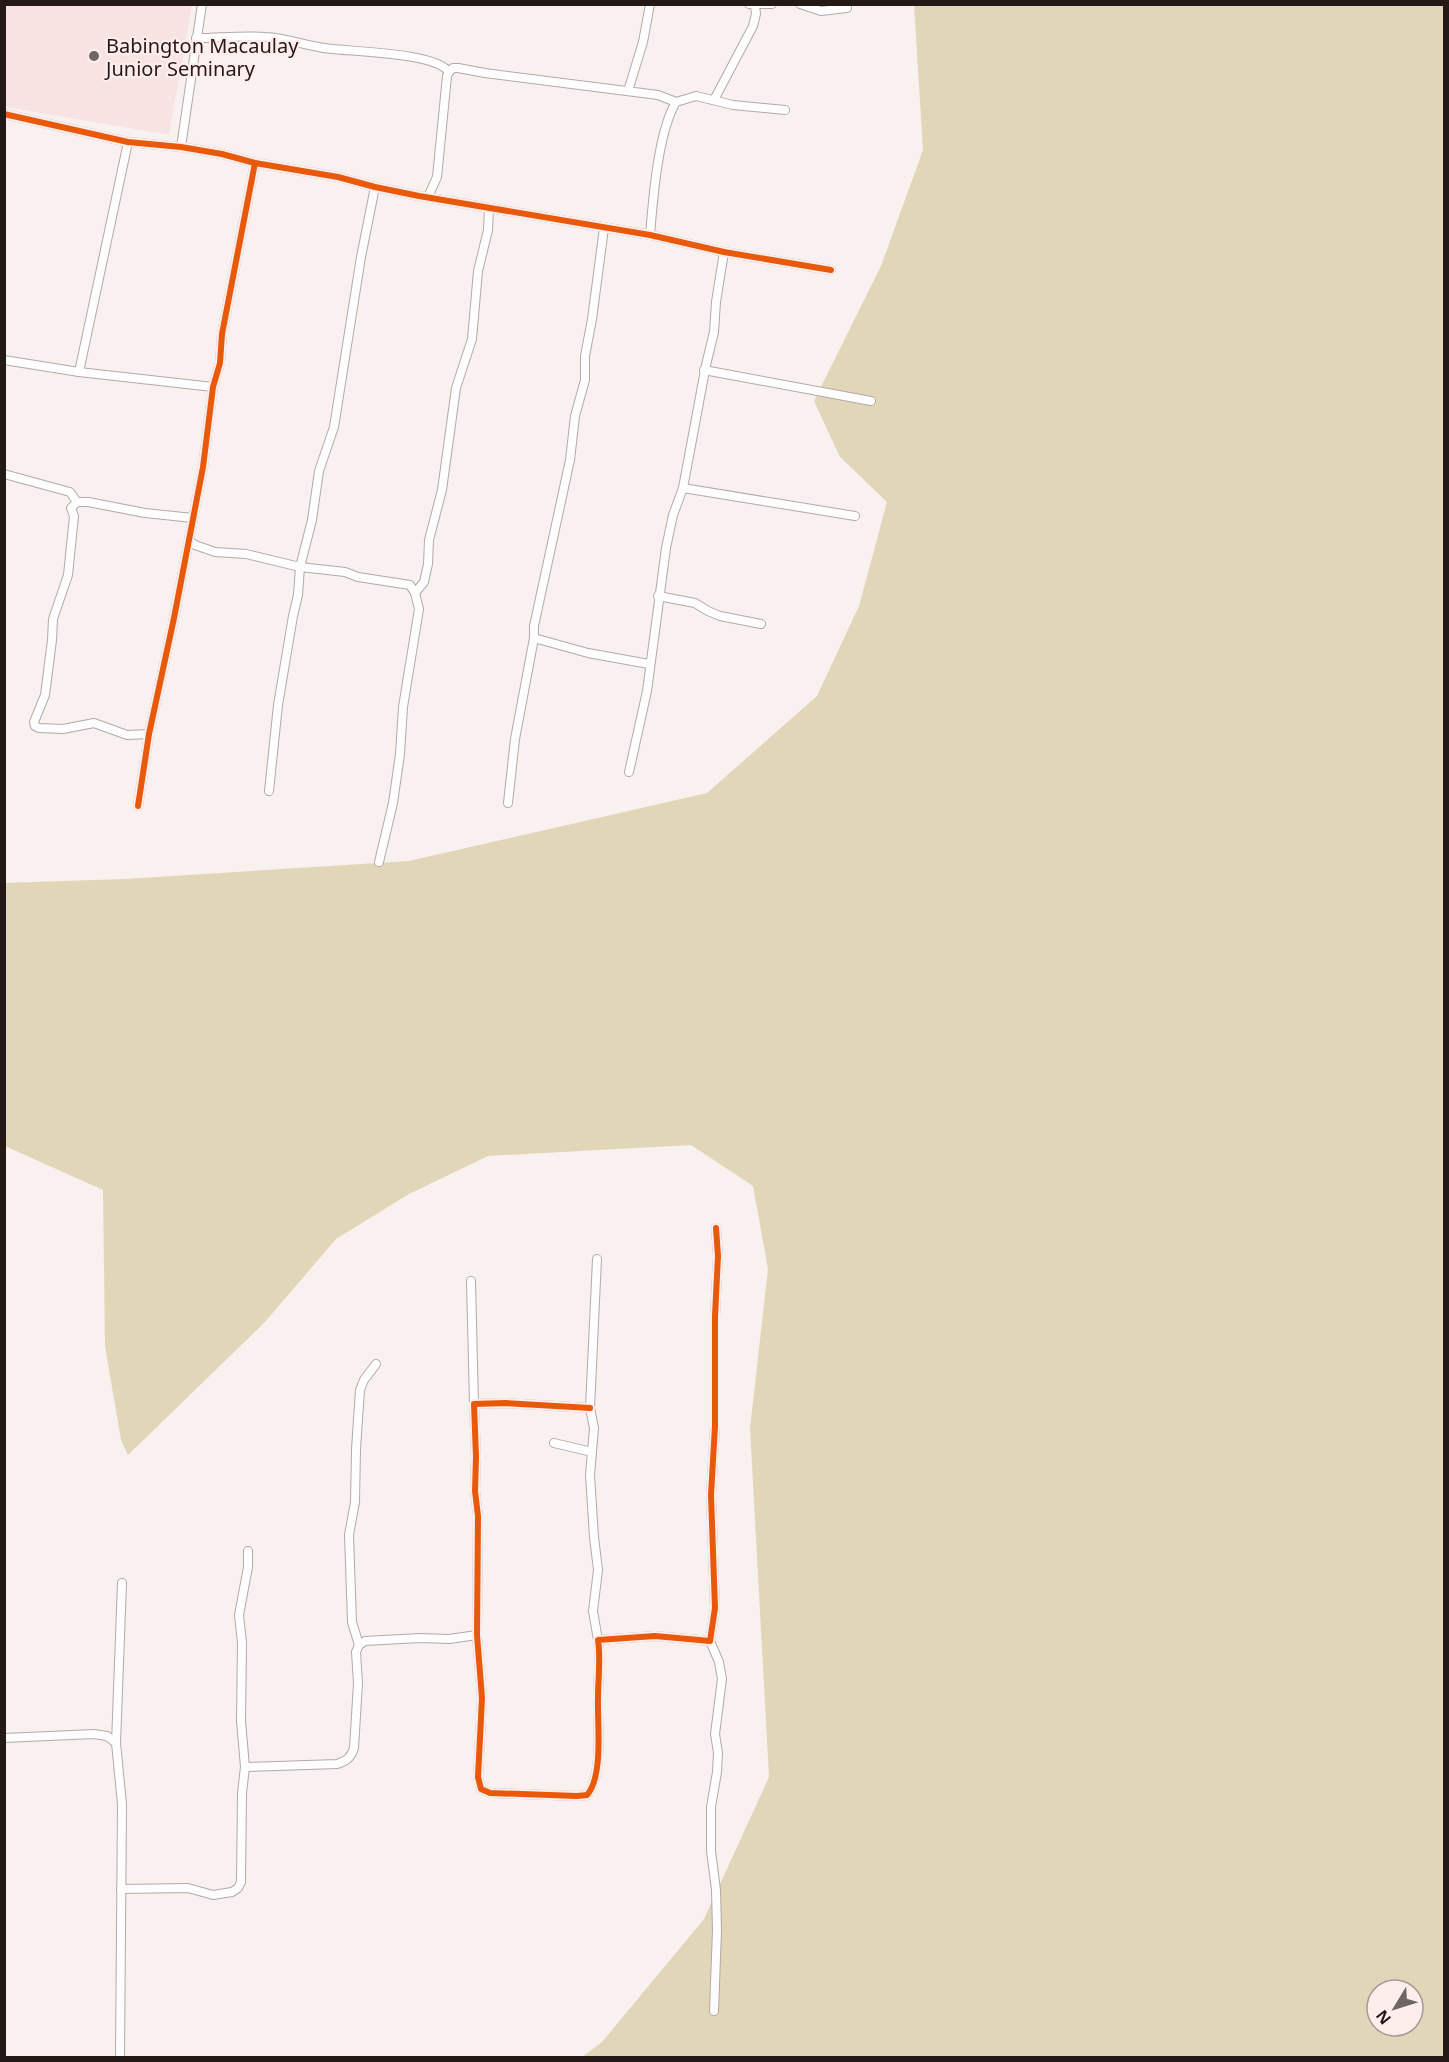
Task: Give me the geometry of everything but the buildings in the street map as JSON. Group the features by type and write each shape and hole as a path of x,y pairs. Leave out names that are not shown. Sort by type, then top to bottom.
{"street":[{"path":"181,147 201,4"},
{"path":"628,91 643,42 650,4"},
{"path":"714,100 753,26 756,14 752,5 772,4"},
{"path":"800,4 821,11 847,8"},
{"path":"196,38 262,36 285,38 323,48 423,58 440,63 448,72"},
{"path":"428,197 437,177 448,72 453,68 658,95 675,102 696,96 733,105 785,110"},
{"path":"650,235 656,175 669,113 675,102"},
{"path":"4,114 128,142 181,147 255,163 338,177 375,187 650,235 724,252 783,260 831,270"},
{"path":"79,372 128,142"},
{"path":"138,806 149,734 203,467 213,387 220,363 222,334 255,163"},
{"path":"269,791 278,705 298,596 300,567 312,520 319,471 334,427 359,269 375,187"},
{"path":"415,593 424,582 428,564 429,540 442,490 456,388 472,339 478,271 488,230 489,208"},
{"path":"507,803 515,739 534,638 534,626 570,460 575,416 585,380 585,356 604,228"},
{"path":"629,772 647,691 658,596 673,515 683,488 714,332 724,252"},
{"path":"4,360 79,372 213,387"},
{"path":"705,370 871,401"},
{"path":"4,474 70,492 77,502"},
{"path":"683,488 855,516"},
{"path":"149,734 127,735 94,723 63,729 35,726 34,722 45,695 53,619 68,575 74,516 70,508 77,502 88,502 145,513 193,518"},
{"path":"189,540 204,549 246,554 300,567 345,572 358,577 410,585 415,593 419,609 403,707 400,754 393,803 379,862"},
{"path":"658,596 695,603 720,616 761,624"},
{"path":"534,638 649,664"},
{"path":"714,2011 717,1930 716,1890 711,1851 711,1807 717,1772 715,1734 723,1679 710,1641 715,1608 711,1495 715,1426 715,1316 718,1256 716,1228"},
{"path":"471,1281 475,1491 478,1516 477,1635 482,1698 478,1777 481,1790 490,1794 587,1795 592,1789 596,1772 598,1733 598,1640 593,1611 598,1570 592,1509 594,1428 590,1408 597,1259"},
{"path":"359,1645 352,1622 349,1535 355,1502 360,1390 364,1380 376,1364"},
{"path":"474,1404 505,1403 590,1408"},
{"path":"554,1443 592,1452"},
{"path":"121,1889 188,1888 213,1895 232,1892 241,1882 242,1793 245,1767 241,1721 242,1643 239,1615 248,1567 248,1551"},
{"path":"120,2058 122,1804 116,1743 122,1583"},
{"path":"245,1767 337,1764 346,1761 352,1755 358,1683 356,1652 359,1645 365,1641 420,1638 449,1640 477,1635"},
{"path":"598,1640 655,1636 710,1641"},
{"path":"4,1738 94,1734 107,1736 116,1743"}],"shaded area":[{"name":"Babington Macaulay Junior Seminary","path":"4,5 192,5 169,135 5,107"},
{"path":"914,5 1444,5 1444,2057 582,2057 602,2042 704,1919 769,1777 750,1428 768,1269 753,1186 691,1145 488,1156 409,1194 336,1239 264,1323 128,1455 121,1440 105,1346 103,1190 5,1146 4,883 125,879 409,861 707,793 817,696 859,606 887,502 840,457 814,401 881,266 923,150"}],"cycle path":[{"path":"4,114 128,142 222,154 255,163 338,177 419,196 650,235 724,252 831,270"},
{"path":"138,806 149,734 203,467 213,387 220,363 222,334 255,163"},
{"path":"590,1408 505,1403 474,1404 475,1491 478,1516 477,1635 482,1698 478,1777 481,1789 490,1793 587,1795 596,1775 598,1762 598,1640 655,1636 710,1641 715,1608 711,1495 715,1426 715,1316 718,1256 716,1228"}],"place":[{"name":"Babington Macaulay Junior Seminary","path":"94,56"}]}
